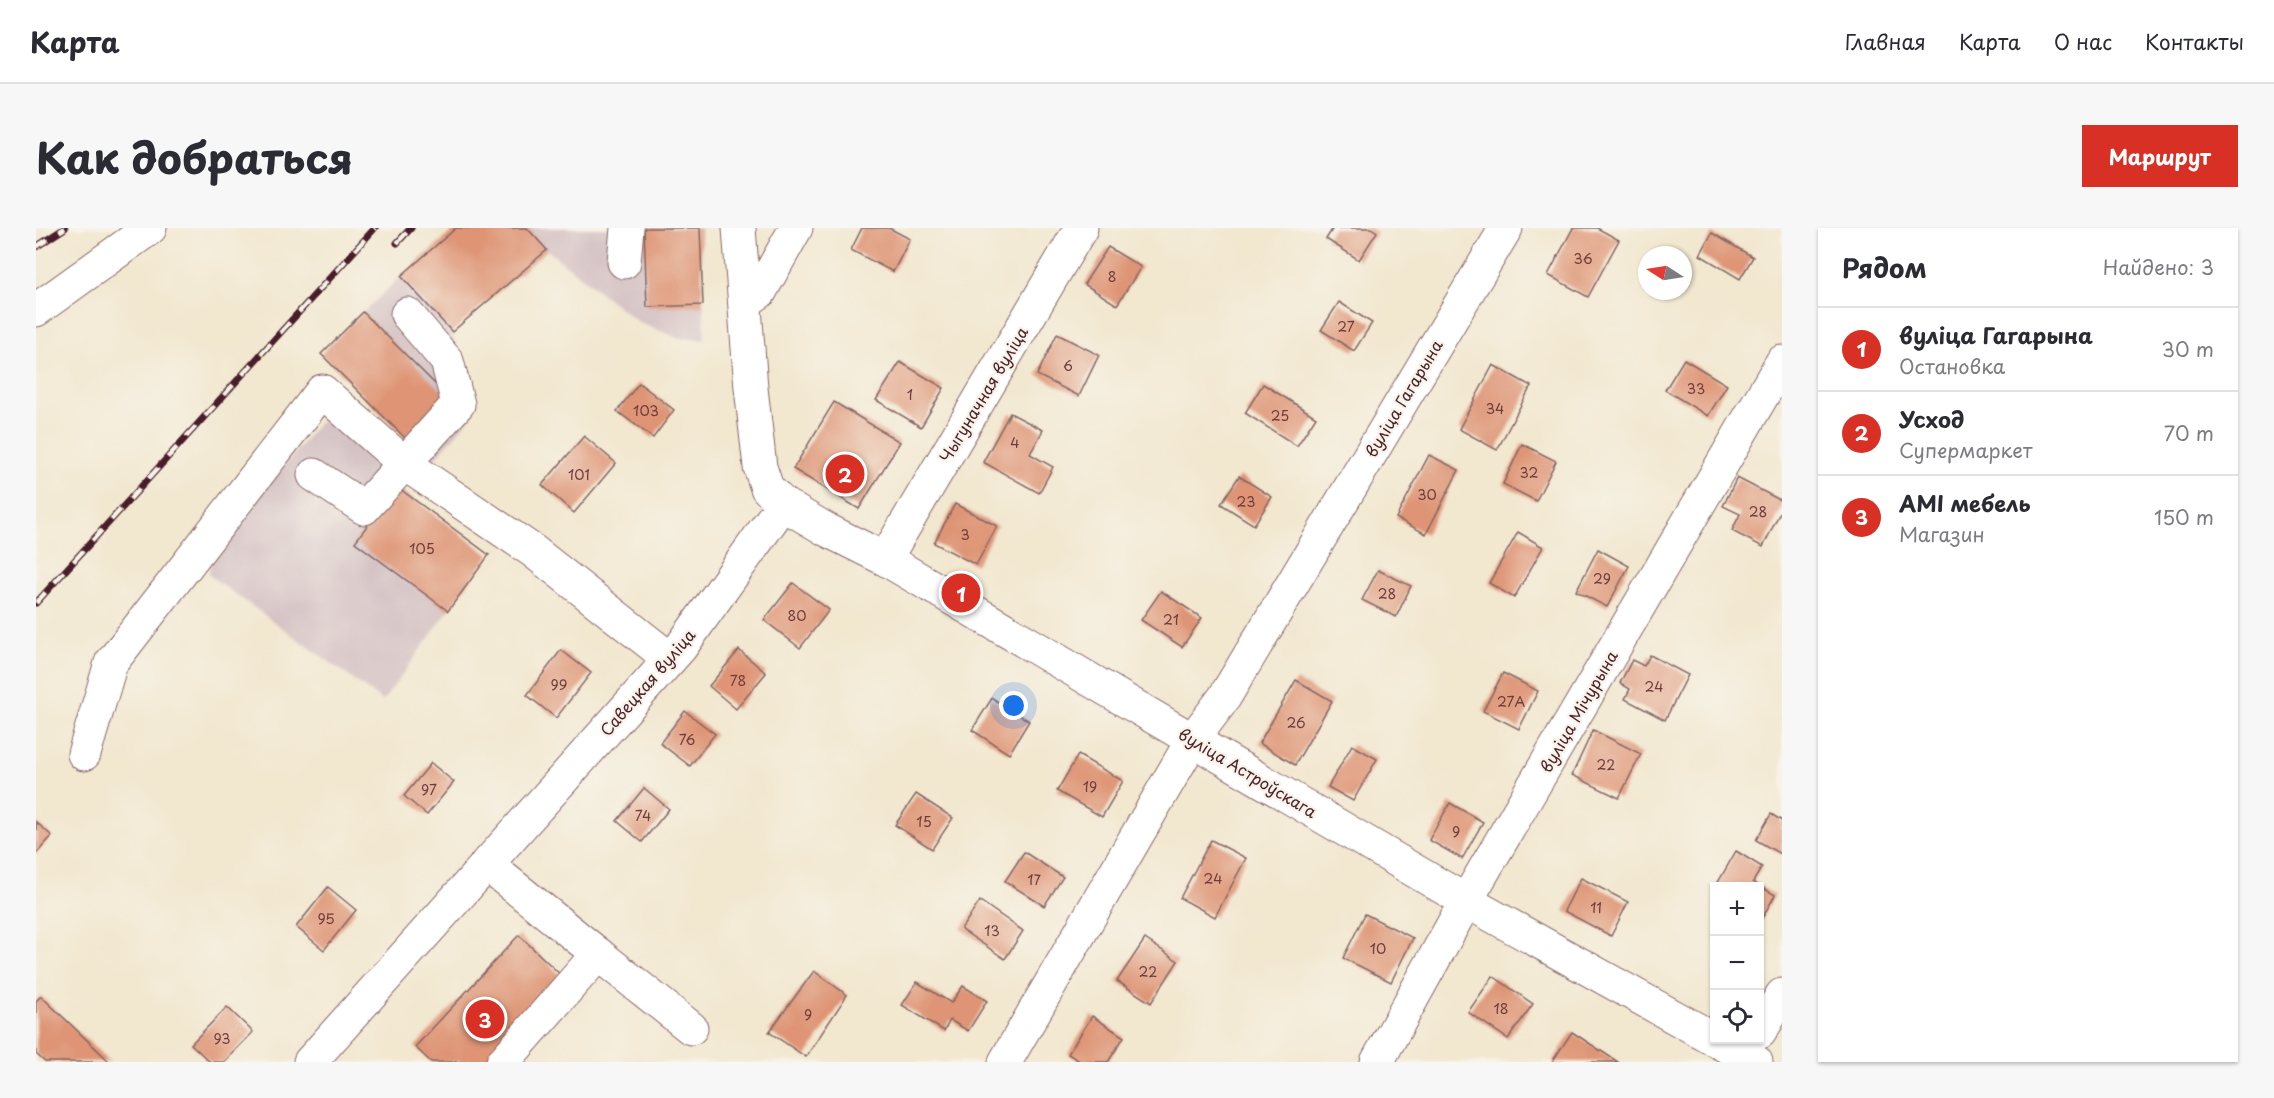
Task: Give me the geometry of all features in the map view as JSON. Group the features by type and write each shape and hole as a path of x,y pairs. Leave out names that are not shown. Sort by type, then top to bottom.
{"main road":[{"path":"36,310 150,228"},
{"path":"624,262 627,228"},
{"path":"739,228 760,467 768,488 783,504"},
{"path":"745,302 760,292 796,228"},
{"name":"Чыгуначная вуліца","path":"885,560 1082,228"},
{"name":"вуліца Гагарына","path":"1005,1062 1193,739 1224,698 1506,228"},
{"path":"314,475 364,508 459,404 447,361 407,314"},
{"name":"вуліца Мічурына","path":"1377,1062 1466,901 1782,362"},
{"path":"84,754 111,663 322,391 405,464 533,551 670,659"},
{"name":"вуліца Астроўскага","path":"783,504 885,560 1193,739 1466,901 1710,1036"},
{"name":"Савецкая вуліца","path":"319,1059 486,864 670,659 783,504"},
{"path":"486,864 691,1028"},
{"path":"503,1062 598,954"},
{"path":"1751,1050 1782,995"},
{"name":"вуліца Астроўскага","path":"1731,1044 1751,1050"}],"shaded area":[{"path":"456,228 700,228 705,340 678,338 639,323 547,250 452,332 473,414 434,460 408,441 321,354 401,276"},
{"path":"326,414 396,486 489,555 383,701 209,575 210,559"}],"building":[{"path":"456,228 527,228 547,250 452,332 401,276"},
{"path":"644,228 700,228 703,305 647,307"},
{"path":"862,228 889,228 910,239 893,272 851,250"},
{"path":"1333,228 1371,228 1377,232 1359,260 1326,239"},
{"path":"1573,228 1597,228 1619,240 1588,297 1548,275"},
{"path":"1712,233 1753,257 1740,279 1700,255"},
{"path":"1108,247 1141,267 1117,305 1084,284"},
{"path":"1339,302 1372,323 1354,351 1321,330"},
{"path":"363,312 450,399 408,441 321,354"},
{"path":"1057,334 1099,355 1079,396 1037,375"},
{"path":"1684,359 1727,385 1708,416 1665,390"},
{"path":"900,362 944,388 921,427 876,400"},
{"path":"1493,365 1531,386 1497,450 1459,429"},
{"path":"639,383 674,410 653,438 617,411"},
{"path":"1263,384 1316,417 1297,446 1245,413"},
{"path":"834,402 900,442 859,509 793,469"},
{"path":"1010,413 1043,430 1030,454 1053,467 1039,493 983,462"},
{"path":"584,436 616,463 574,513 542,485"},
{"path":"1522,444 1556,461 1536,501 1503,484"},
{"path":"1429,455 1459,470 1426,534 1396,518"},
{"path":"1239,476 1272,497 1254,525 1221,504"},
{"path":"1737,478 1782,501 1782,508 1763,547 1732,531 1740,514 1723,506"},
{"path":"396,486 489,555 448,611 355,542"},
{"path":"955,504 997,526 976,565 934,543"},
{"path":"1518,532 1543,547 1514,598 1489,583"},
{"path":"1598,549 1629,566 1607,607 1576,591"},
{"path":"1378,570 1411,586 1396,617 1362,600"},
{"path":"793,583 829,610 800,648 764,620"},
{"path":"1161,591 1202,618 1182,647 1141,620"},
{"path":"561,650 591,673 556,718 527,695"},
{"path":"739,650 766,673 736,709 709,686"},
{"path":"1650,655 1688,675 1665,720 1625,699 1630,689 1620,683 1632,660 1644,666"},
{"path":"1503,673 1538,691 1519,729 1483,711"},
{"path":"1296,680 1332,701 1295,765 1259,743"},
{"path":"992,698 1029,721 1009,754 972,730"},
{"path":"685,711 715,734 690,766 660,743"},
{"path":"1593,730 1641,754 1619,798 1572,775"},
{"path":"1352,745 1377,759 1353,801 1328,787"},
{"path":"1078,755 1123,781 1102,817 1057,791"},
{"path":"431,763 454,782 427,815 404,796"},
{"path":"644,788 669,809 642,842 617,821"},
{"path":"916,794 953,818 932,849 895,825"},
{"path":"1450,803 1483,822 1462,859 1429,840"},
{"path":"1771,814 1782,821 1782,855 1756,840"},
{"path":"36,822 52,836 36,854"},
{"path":"1211,840 1246,858 1215,917 1180,898"},
{"path":"1736,851 1762,867 1753,882 1718,882"},
{"path":"1024,852 1063,877 1044,906 1005,881"},
{"path":"1581,878 1628,902 1611,936 1564,911"},
{"path":"328,887 356,910 324,950 296,927"},
{"path":"1764,888 1775,895 1764,915"},
{"path":"980,901 1023,931 1005,959 961,929"},
{"path":"1365,914 1413,938 1391,982 1343,958"},
{"path":"519,935 567,981 490,1062 431,1062 415,1047"},
{"path":"1145,939 1178,961 1151,1003 1117,981"},
{"path":"814,971 847,995 806,1057 769,1032"},
{"path":"1493,976 1533,1004 1508,1039 1468,1012"},
{"path":"917,982 951,1003 963,986 987,1001 968,1031 950,1020 944,1031 902,1005"},
{"path":"41,996 110,1062 45,1062 36,1054 36,1001"},
{"path":"227,1007 253,1032 224,1062 210,1062 191,1044"},
{"path":"1092,1016 1124,1037 1108,1062 1081,1062 1068,1054"},
{"path":"1572,1032 1618,1062 1552,1062"}],"railway":[{"path":"36,247 65,228"},
{"path":"36,603 375,228"},
{"path":"397,243 411,228"}],"place":[{"name":"Усход","path":"845,474"},
{"name":"вуліца Гагарына","path":"961,593"},
{"name":"AMI мебель","path":"485,1019"}]}
